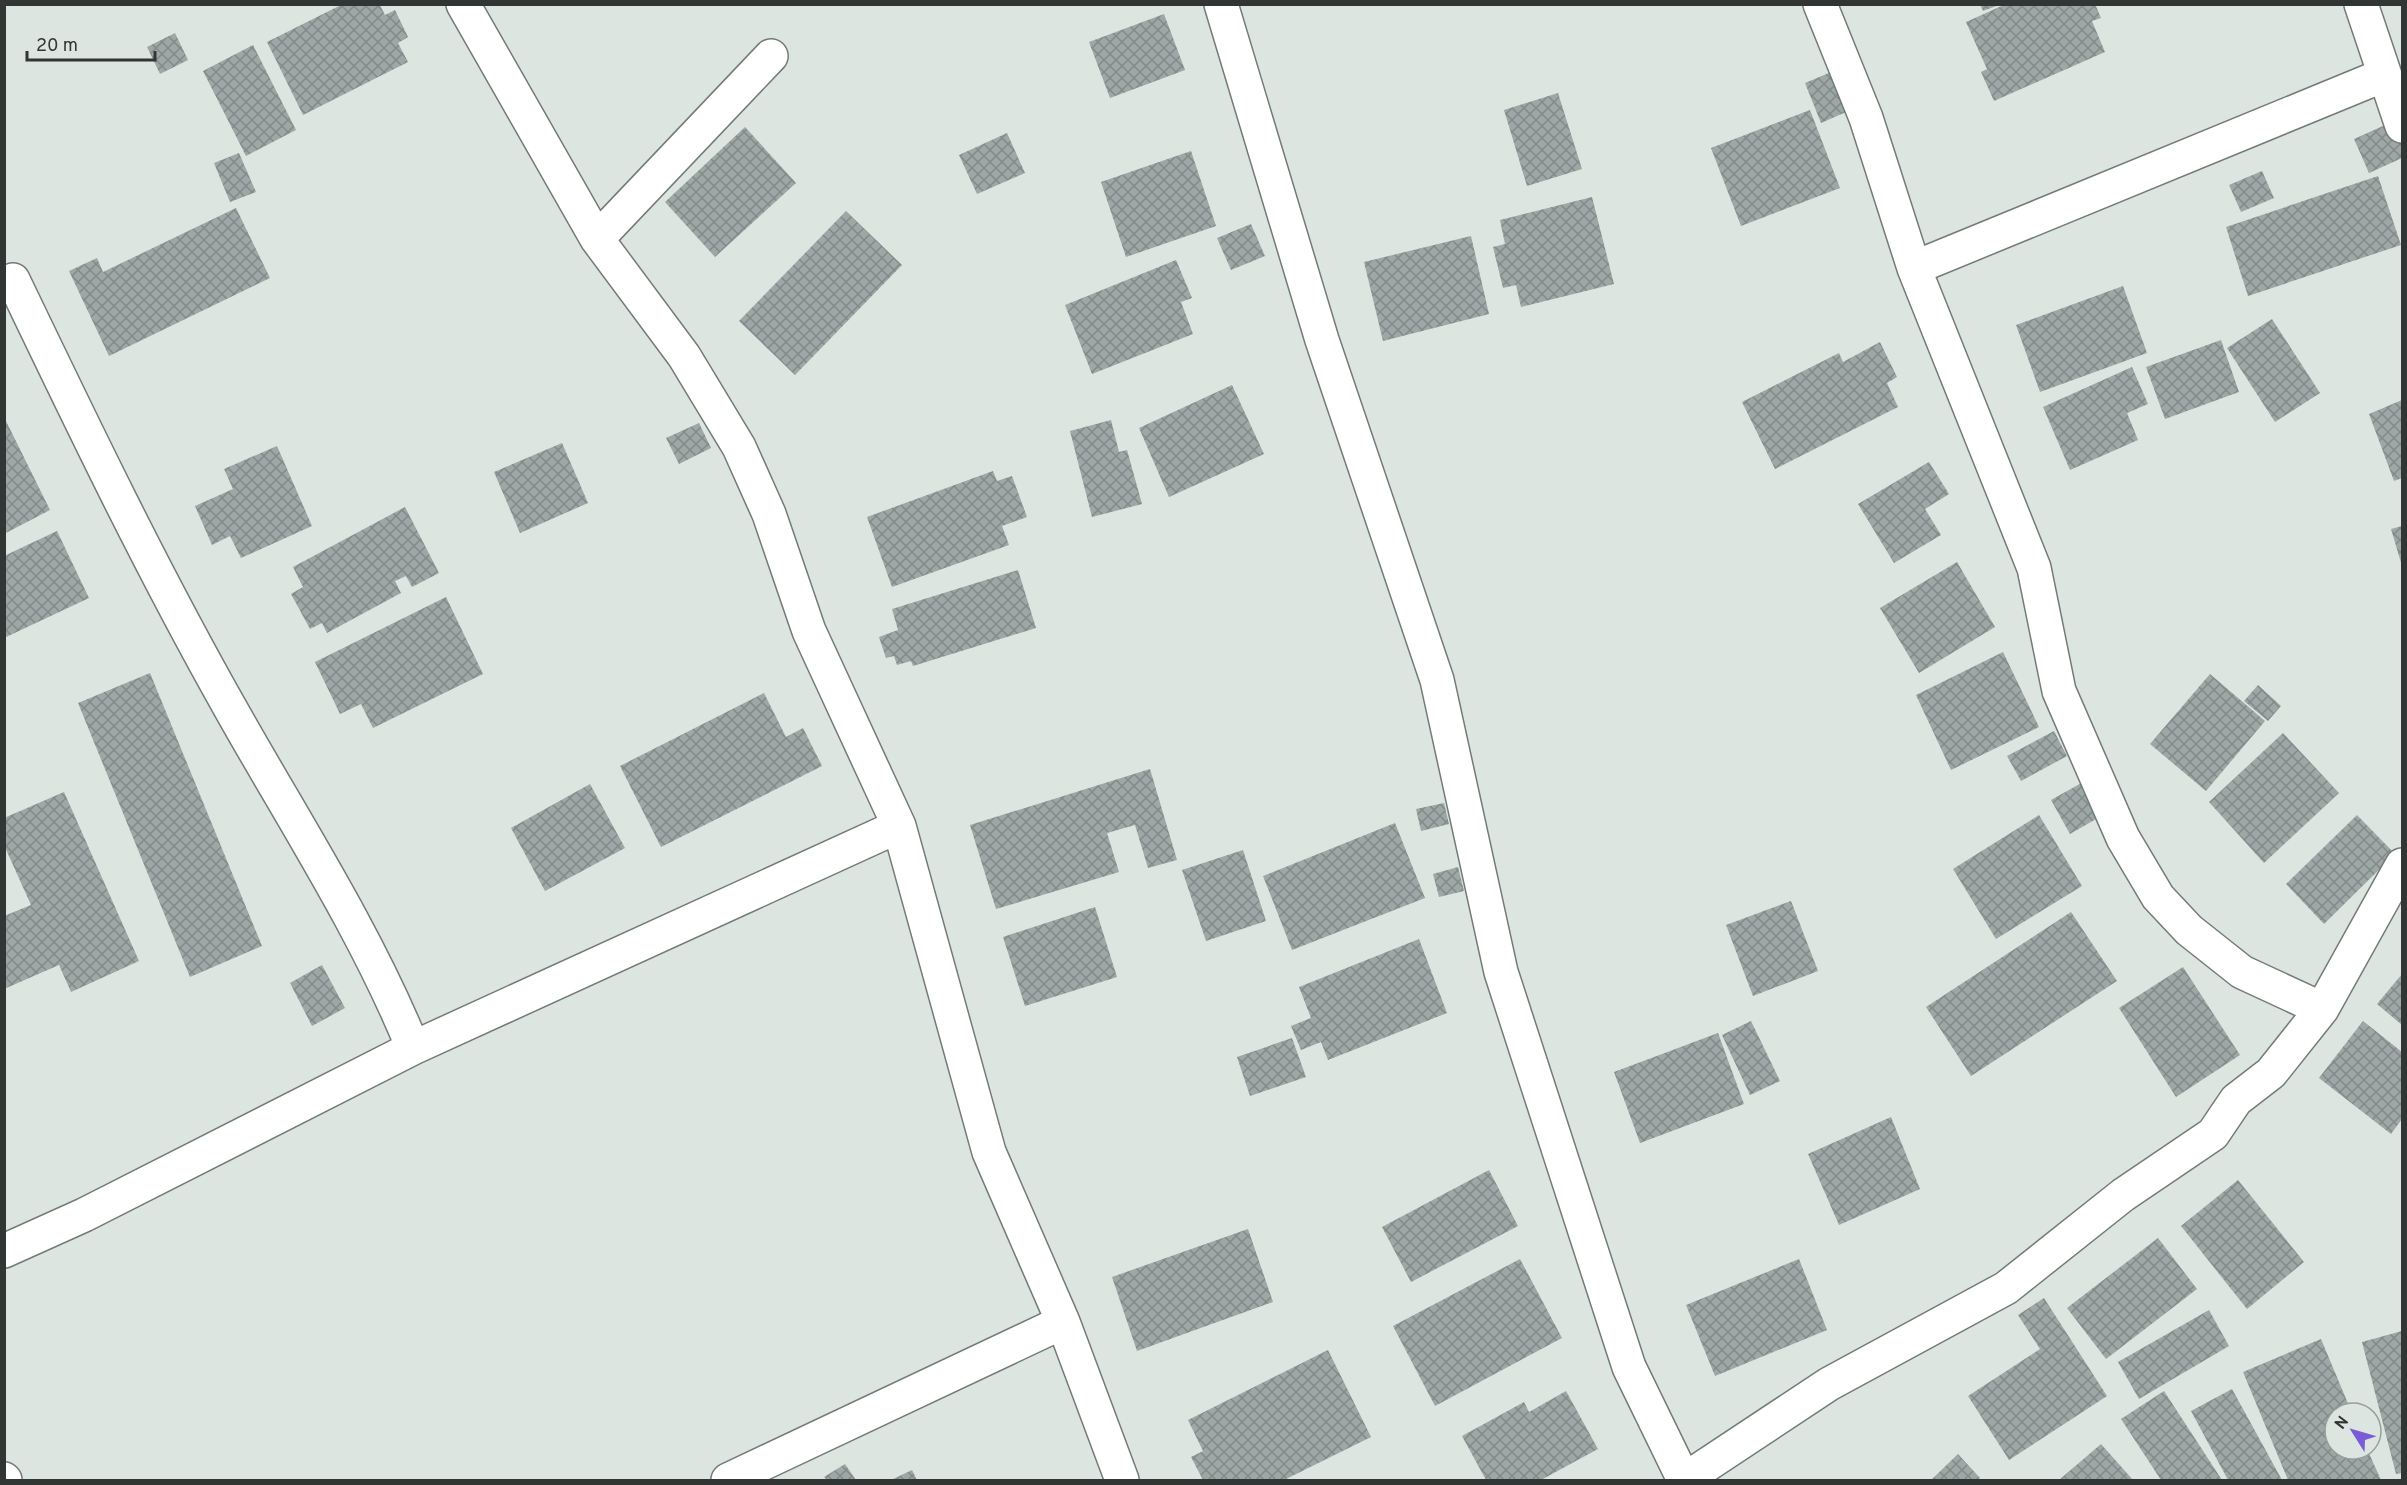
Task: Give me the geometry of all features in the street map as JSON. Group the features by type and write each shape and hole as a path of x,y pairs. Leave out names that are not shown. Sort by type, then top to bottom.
{"street":[{"path":"464,4 597,239 684,356 739,447 769,514 809,631 899,826 989,1152 1063,1322 1122,1480"},
{"path":"1221,4 1322,340 1437,680 1501,972 1629,1366 1684,1480 1829,1384 2006,1288 2123,1195 2213,1134 2236,1100 2271,1073 2322,1009 2403,865"},
{"path":"1820,4 1866,118 1914,267 2034,568 2059,691 2123,838 2158,897 2189,930 2242,972 2322,1009"},
{"path":"2361,4 2403,126"},
{"path":"597,239 771,56"},
{"path":"1914,267 2384,75"},
{"path":"13,280 131,523 232,712 352,921 397,1008 413,1048"},
{"path":"4,1251 84,1215 413,1048 899,826"},
{"path":"728,1480 1063,1322"}],"building":[{"path":"1980,4 1999,4 1999,5 1983,11"},
{"path":"2006,4 2095,4 2101,18 2092,21 2105,52 1994,101 1981,72 1987,69 1966,22"},
{"path":"341,5 380,5 385,15 395,10 408,37 398,43 408,62 303,115 267,42"},
{"path":"1164,14 1185,70 1110,98 1089,42"},
{"path":"175,33 188,60 160,74 147,47"},
{"path":"253,45 296,130 246,156 203,71"},
{"path":"1836,70 1853,109 1821,123 1805,83"},
{"path":"1558,93 1582,169 1527,186 1504,110"},
{"path":"1810,110 1840,188 1741,226 1711,148"},
{"path":"2394,121 2402,142 2402,158 2369,173 2354,139"},
{"path":"745,127 796,183 715,257 665,202"},
{"path":"1007,133 1025,173 977,194 959,155"},
{"path":"1191,151 1216,226 1126,257 1101,182"},
{"path":"239,153 256,192 230,202 214,163"},
{"path":"2262,171 2274,198 2241,212 2229,185"},
{"path":"2378,176 2401,245 2248,296 2226,227"},
{"path":"1592,197 1614,284 1521,307 1516,285 1503,288 1493,247 1505,244 1500,220"},
{"path":"236,208 270,278 109,356 69,271 97,258 103,272"},
{"path":"846,211 902,265 795,375 739,321"},
{"path":"1251,224 1265,256 1231,270 1217,238"},
{"path":"1471,236 1489,314 1383,341 1364,262"},
{"path":"1176,260 1192,298 1181,302 1193,334 1092,374 1065,305"},
{"path":"2123,286 2147,353 2040,392 2016,325"},
{"path":"2272,319 2320,393 2275,422 2227,348"},
{"path":"2221,340 2239,392 2165,419 2146,367"},
{"path":"1880,342 1897,377 1887,383 1898,407 1775,469 1742,402 1839,353 1843,362"},
{"path":"2132,367 2148,404 2127,413 2138,440 2070,470 2043,407"},
{"path":"1232,385 1264,454 1169,497 1139,428"},
{"path":"2402,400 2402,478 2394,481 2369,414"},
{"path":"1111,420 1119,452 1127,450 1142,504 1092,517 1070,431"},
{"path":"6,421 50,510 4,534 4,422"},
{"path":"699,423 711,448 679,464 666,438"},
{"path":"562,443 588,503 520,533 494,472"},
{"path":"277,446 312,526 241,558 230,536 212,545 195,506 233,489 224,469"},
{"path":"1929,462 1949,494 1925,509 1941,535 1894,563 1858,504"},
{"path":"993,471 997,481 1012,476 1027,517 1002,526 1009,545 892,587 867,517"},
{"path":"405,507 439,573 412,587 406,576 395,581 401,593 327,633 322,623 310,629 291,594 303,587 293,567"},
{"path":"2402,526 2402,566 2391,529"},
{"path":"57,531 89,598 4,638 4,556"},
{"path":"1957,562 1995,627 1919,673 1880,608"},
{"path":"1018,570 1036,628 913,666 911,661 897,665 894,656 886,658 879,637 898,630 892,609"},
{"path":"446,597 483,674 373,728 361,704 340,714 315,662"},
{"path":"2003,652 2039,727 1951,770 1916,695"},
{"path":"150,673 262,946 190,977 78,703"},
{"path":"2210,674 2265,721 2206,791 2150,744"},
{"path":"2258,685 2281,706 2268,721 2244,701"},
{"path":"764,693 786,737 803,728 822,766 661,847 620,766"},
{"path":"2054,731 2067,756 2021,781 2007,756"},
{"path":"2283,733 2339,793 2264,863 2209,802"},
{"path":"1150,769 1177,860 1148,868 1135,825 1107,833 1119,872 996,909 970,825"},
{"path":"2085,781 2103,815 2070,834 2051,800"},
{"path":"590,784 625,848 545,891 511,828"},
{"path":"64,792 139,961 71,992 59,965 4,989 4,916 31,905 4,845 4,818"},
{"path":"1444,803 1449,824 1421,831 1416,809"},
{"path":"2039,815 2082,886 1996,939 1953,869"},
{"path":"2357,815 2395,854 2324,924 2286,884"},
{"path":"1395,823 1425,898 1292,950 1263,876"},
{"path":"1243,850 1266,921 1206,941 1182,870"},
{"path":"1458,867 1464,891 1439,897 1433,874"},
{"path":"1791,901 1818,971 1753,996 1726,925"},
{"path":"1095,907 1117,977 1025,1006 1003,937"},
{"path":"2071,912 2117,981 1971,1076 1926,1007"},
{"path":"1419,939 1447,1013 1328,1060 1321,1042 1301,1050 1291,1026 1311,1018 1299,987"},
{"path":"322,965 345,1008 312,1026 290,983"},
{"path":"2183,967 2240,1055 2176,1097 2119,1008"},
{"path":"2402,974 2402,1025 2377,1004"},
{"path":"1751,1021 1780,1081 1750,1095 1722,1035"},
{"path":"2363,1021 2402,1052 2402,1119 2391,1134 2319,1078"},
{"path":"1718,1033 1744,1104 1640,1143 1614,1072"},
{"path":"1292,1038 1306,1077 1250,1096 1237,1057"},
{"path":"1891,1117 1920,1189 1839,1225 1808,1154"},
{"path":"1489,1170 1518,1226 1411,1282 1382,1227"},
{"path":"2238,1180 2304,1262 2247,1309 2181,1226"},
{"path":"1248,1229 1273,1302 1137,1351 1112,1277"},
{"path":"2158,1238 2197,1289 2106,1359 2067,1308"},
{"path":"1520,1259 1562,1338 1435,1406 1393,1326"},
{"path":"1799,1259 1827,1330 1715,1376 1686,1305"},
{"path":"2044,1298 2107,1396 2009,1460 1968,1396 2040,1349 2018,1315"},
{"path":"2209,1310 2229,1346 2139,1399 2118,1362"},
{"path":"2402,1331 2402,1473 2396,1474 2383,1424 2383,1401 2377,1401 2362,1342"},
{"path":"2321,1339 2347,1401 2323,1401 2323,1461 2372,1461 2381,1480 2288,1480 2243,1372"},
{"path":"1328,1350 1371,1437 1284,1480 1203,1480 1191,1457 1203,1451 1188,1420"},
{"path":"2232,1389 2282,1480 2228,1480 2191,1411"},
{"path":"1566,1391 1598,1449 1541,1480 1486,1480 1462,1436 1524,1402 1529,1412"},
{"path":"2164,1391 2222,1480 2161,1480 2121,1419"},
{"path":"2101,1444 2133,1480 2059,1480"},
{"path":"1958,1454 1980,1478 1977,1480 1931,1480"},
{"path":"845,1464 856,1480 827,1480 824,1477"},
{"path":"912,1470 917,1480 891,1480"}]}
